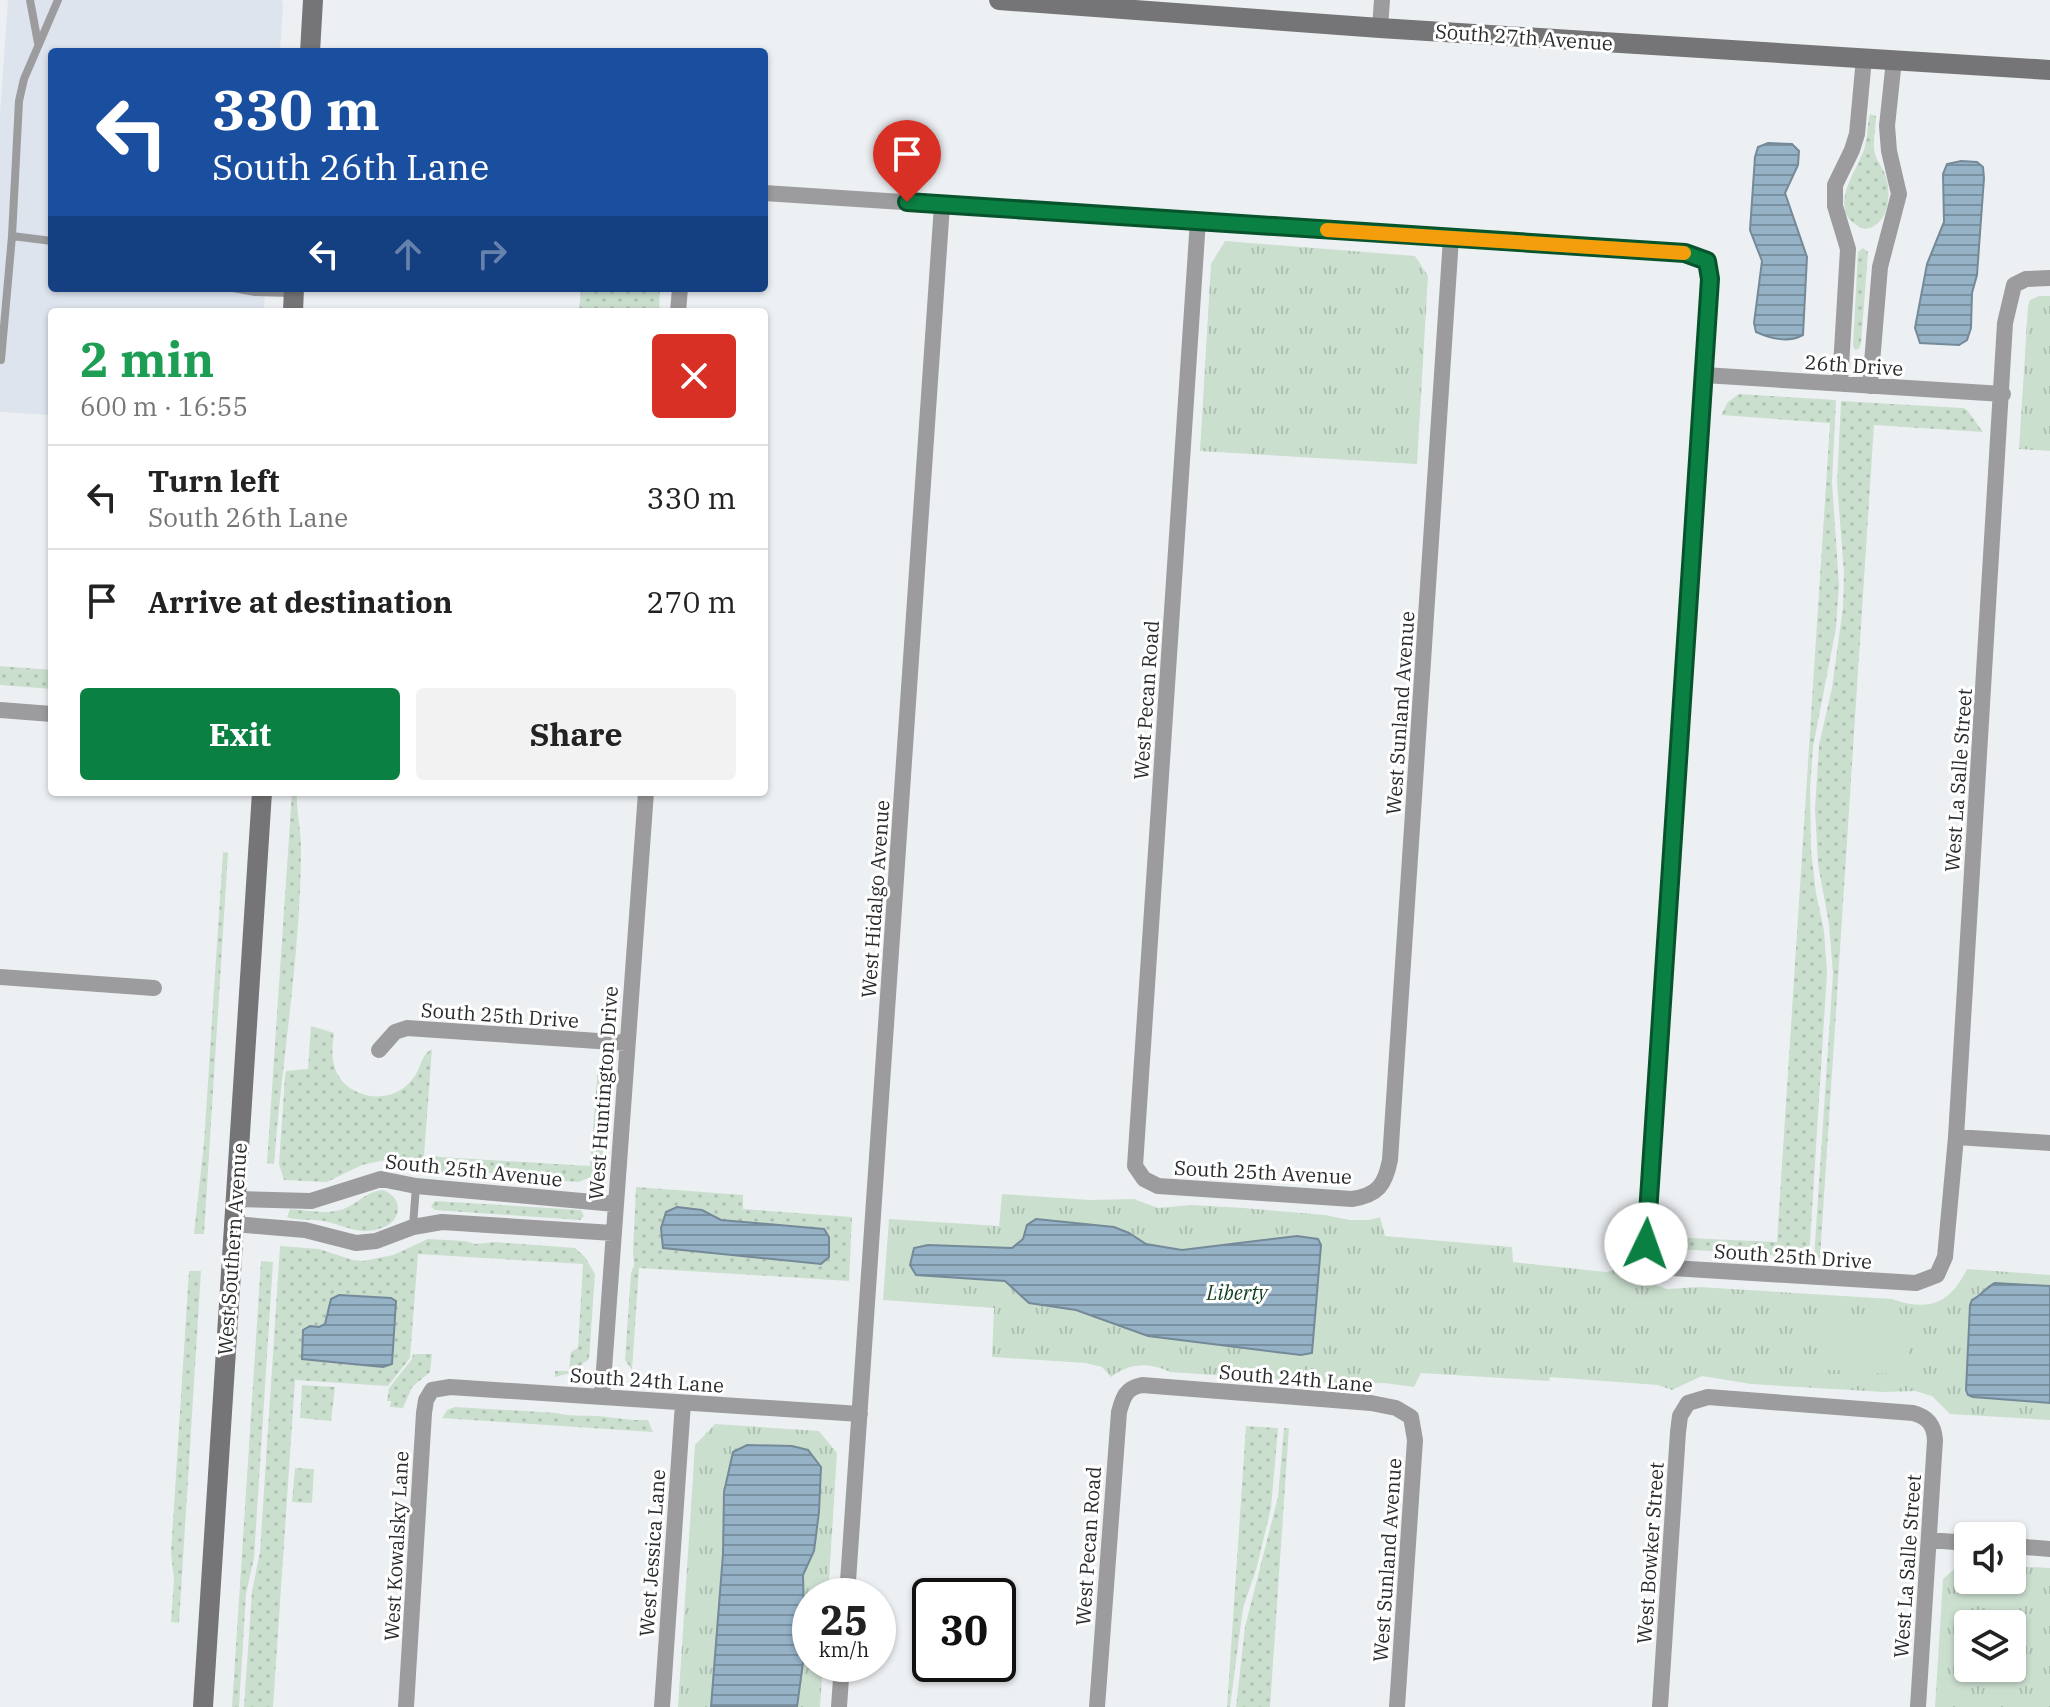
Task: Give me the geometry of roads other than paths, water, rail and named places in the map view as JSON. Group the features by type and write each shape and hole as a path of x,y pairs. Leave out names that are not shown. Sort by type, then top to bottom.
{"main road":[{"path":"310,48 313,0"},
{"name":"South 27th Avenue","path":"999,0 1380,28 2050,70"},
{"name":"West Southern Avenue","path":"203,1707 262,796"}],"street":[{"path":"1380,28 1382,0"},
{"path":"1840,384 1848,249 1835,206 1835,185 1857,134 1864,58"},
{"path":"1870,386 1880,267 1899,194 1887,126 1894,60"},
{"path":"768,193 1685,253 1707,261 1710,279 1704,375"},
{"name":"West Hidalgo Avenue","path":"848,1578 942,205"},
{"name":"West Pecan Road","path":"1144,1179 1135,1166 1198,220"},
{"name":"West Sunland Avenue","path":"1380,1189 1387,1175 1392,1144 1451,238"},
{"name":"West La Salle Street","path":"1937,1275 1947,1248 1956,1137 2005,323 2014,285 2026,279 2050,278"},
{"name":"26th Drive","path":"1704,375 2003,394"},
{"name":"South 25th Drive","path":"1704,375 1646,1235 1650,1256 1659,1265 1672,1268 1908,1283 1937,1275"},
{"path":"0,710 48,714"},
{"name":"West Huntington Drive","path":"602,1397 646,796"},
{"path":"0,977 154,988"},
{"name":"South 25th Drive","path":"379,1050 395,1032 407,1028 627,1043"},
{"path":"1956,1137 2050,1143"},
{"name":"South 25th Avenue","path":"236,1199 311,1201 381,1179 416,1186 615,1204"},
{"name":"South 25th Avenue","path":"1144,1179 1158,1186 1352,1199 1368,1196 1380,1189"},
{"path":"234,1224 305,1230 356,1243 376,1241 413,1227 449,1222 613,1233"},
{"name":"South 24th Lane","path":"1128,1390 1142,1385 1371,1403 1396,1408 1411,1417"},
{"name":"South 24th Lane","path":"432,1390 450,1387 860,1414"},
{"name":"West Kowalsky Lane","path":"406,1707 424,1413 432,1390"},
{"name":"West Pecan Road","path":"1097,1707 1119,1412 1128,1390"},
{"name":"West Bowker Street","path":"1660,1707 1678,1432 1680,1416 1688,1403 1698,1398 1727,1397 1913,1413 1922,1415 1934,1428"},
{"name":"West Jessica Lane","path":"662,1707 683,1403"},
{"name":"West Sunland Avenue","path":"1397,1707 1415,1440 1411,1417"},
{"name":"West La Salle Street","path":"1918,1707 1934,1428"},
{"path":"1929,1540 1954,1542"},
{"path":"2026,1547 2050,1549"},
{"path":"839,1707 841,1682"}],"lane":[{"path":"30,0 38,44"},
{"path":"1,360 19,101 24,79 58,0"},
{"path":"12,236 48,240"},
{"path":"255,292 294,298"},
{"path":"413,1227 416,1186"}],"water":[{"path":"1768,143 1792,144 1799,151 1798,165 1785,193 1807,257 1803,335 1792,339 1774,338 1756,332 1754,323 1762,261 1750,230 1755,157 1758,147"},
{"path":"1977,162 1983,167 1984,178 1971,328 1967,340 1959,345 1920,343 1915,328 1927,264 1944,222 1943,174 1947,164"},
{"path":"677,1207 702,1210 721,1220 824,1229 829,1237 829,1257 821,1264 663,1248 661,1228 666,1212"},
{"path":"1036,1219 1114,1227 1146,1244 1182,1250 1297,1236 1318,1239 1321,1245 1312,1353 1301,1355 1148,1336 1076,1310 1029,1303 1005,1281 916,1275 910,1265 914,1248 928,1245 1012,1248 1023,1239 1027,1225"},
{"path":"1995,1283 2050,1286 2050,1403 1968,1395 1970,1305 1972,1300"},
{"path":"339,1295 391,1298 396,1301 392,1364 383,1367 302,1359 303,1330 325,1324 331,1299"},
{"path":"747,1445 792,1446 808,1450 821,1467 814,1551 803,1578 792,1578 792,1682 800,1682 797,1707 711,1707 723,1554 724,1492 733,1452"}],"park label":[{"name":"Liberty","path":"1237,1292"}]}
